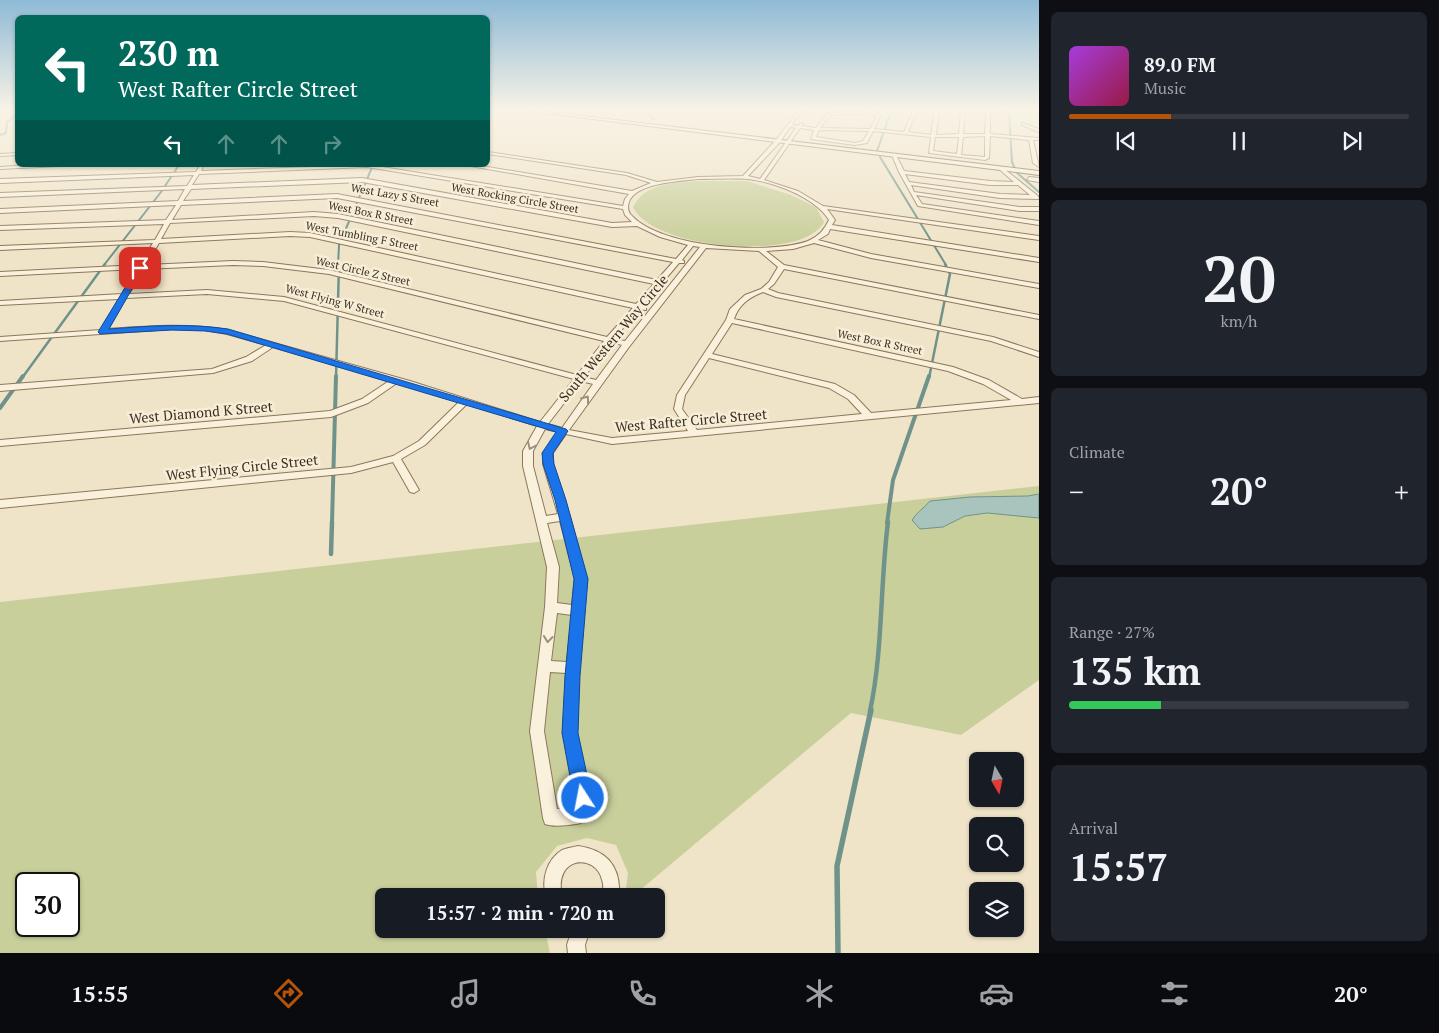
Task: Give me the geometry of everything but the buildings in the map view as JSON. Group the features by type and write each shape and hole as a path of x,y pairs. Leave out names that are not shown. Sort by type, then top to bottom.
{"main road":[{"path":"890,155 1039,173"}],"street":[{"path":"504,155 627,174 656,183"},
{"path":"744,178 765,155"},
{"path":"761,181 779,155"},
{"path":"955,155 985,159 988,158 988,155"},
{"path":"894,156 920,205 1039,223"},
{"path":"0,168 20,167"},
{"path":"103,332 201,167"},
{"path":"0,181 380,167 625,208"},
{"path":"479,167 634,193"},
{"path":"1001,168 1037,199"},
{"path":"901,172 990,183 1020,184"},
{"path":"696,178 744,178 761,181 807,197 824,207 832,220 828,232 814,240 791,247 761,250 704,246 662,236 638,224 627,213 625,208 627,200 634,193 656,183 696,178"},
{"path":"1029,179 1039,180"},
{"name":"West Rocking Circle Street","path":"0,195 362,180 612,225 638,224"},
{"path":"907,183 1000,196 1037,199"},
{"path":"912,193 1020,209 1039,209"},
{"name":"West Lazy S Street","path":"0,211 337,196 691,263"},
{"path":"824,207 835,207 1039,238"},
{"name":"West Box R Street","path":"0,228 314,214 338,216 674,285"},
{"path":"831,227 1039,260"},
{"name":"West Tumbling F Street","path":"0,248 156,242 290,234 310,235 654,310"},
{"path":"814,240 870,256 1039,286"},
{"name":"South Western Way Circle","path":"692,244 640,307 609,340 542,425 528,451 528,466 553,567 551,607 537,731 551,818 586,814 570,733 573,668 581,579 565,517 548,464 548,453 626,344 704,246"},
{"path":"761,250 768,258 782,267 1014,310 1039,317"},
{"name":"West Circle Z Street","path":"0,274 253,264 329,272 626,344"},
{"path":"695,434 678,409 681,395 730,320 733,311 747,296 763,290 772,283 782,267"},
{"path":"763,290 993,339 1039,355"},
{"name":"West Flying W Street","path":"0,303 207,292 284,299 598,383"},
{"name":"West Box R Street","path":"730,320 950,368 982,379 1019,401"},
{"name":"West Rafter Circle Street","path":"0,340 172,327 205,328 273,344 562,431 612,441 1039,400"},
{"path":"0,388 213,371 249,359 273,344"},
{"path":"708,355 832,386 851,397 869,417"},
{"name":"West Diamond K Street","path":"0,443 331,414 356,407 370,400 395,380"},
{"name":"West Flying Circle Street","path":"0,504 351,470 396,458 422,443 465,401"},
{"path":"396,458 414,490"},
{"path":"542,520 565,517"},
{"path":"551,607 578,611"},
{"path":"545,666 573,668"},
{"path":"553,888 554,871 567,857 576,854 586,854 603,864 609,873 612,888"},
{"path":"578,938 576,945 578,953"}],"green space":[{"path":"698,181 747,181 791,195 816,207 824,222 811,235 788,243 759,246 727,246 696,241 667,233 646,221 633,207 638,199 653,189 670,184"},
{"path":"1039,486 1039,680 961,735 851,713 643,888 626,888 628,873 616,845 587,838 557,846 536,872 537,888 375,888 375,938 547,938 550,953 0,953 0,602"}],"water":[{"path":"1039,494 1039,518 987,513 965,516 943,527 920,529 912,520 930,501"}],"waterway":[{"path":"1012,155 1015,169"},
{"path":"880,157 946,265"},
{"path":"104,265 161,192 178,167"},
{"path":"338,265 339,245 372,167"},
{"path":"1016,172 1039,192"},
{"path":"22,378 105,264"},
{"path":"336,378 339,264"},
{"path":"929,378 950,274 945,264"},
{"path":"0,408 23,376"},
{"path":"332,523 336,376"},
{"path":"887,523 893,480 929,376"},
{"path":"331,554 332,522"},
{"path":"870,711 877,665 888,522"},
{"path":"838,953 837,866 871,710"}],"route":[{"path":"140,268 103,332 172,327 205,328 228,332 562,431 548,453 548,464 560,500 581,579 572,676 570,733 583,798"}]}
